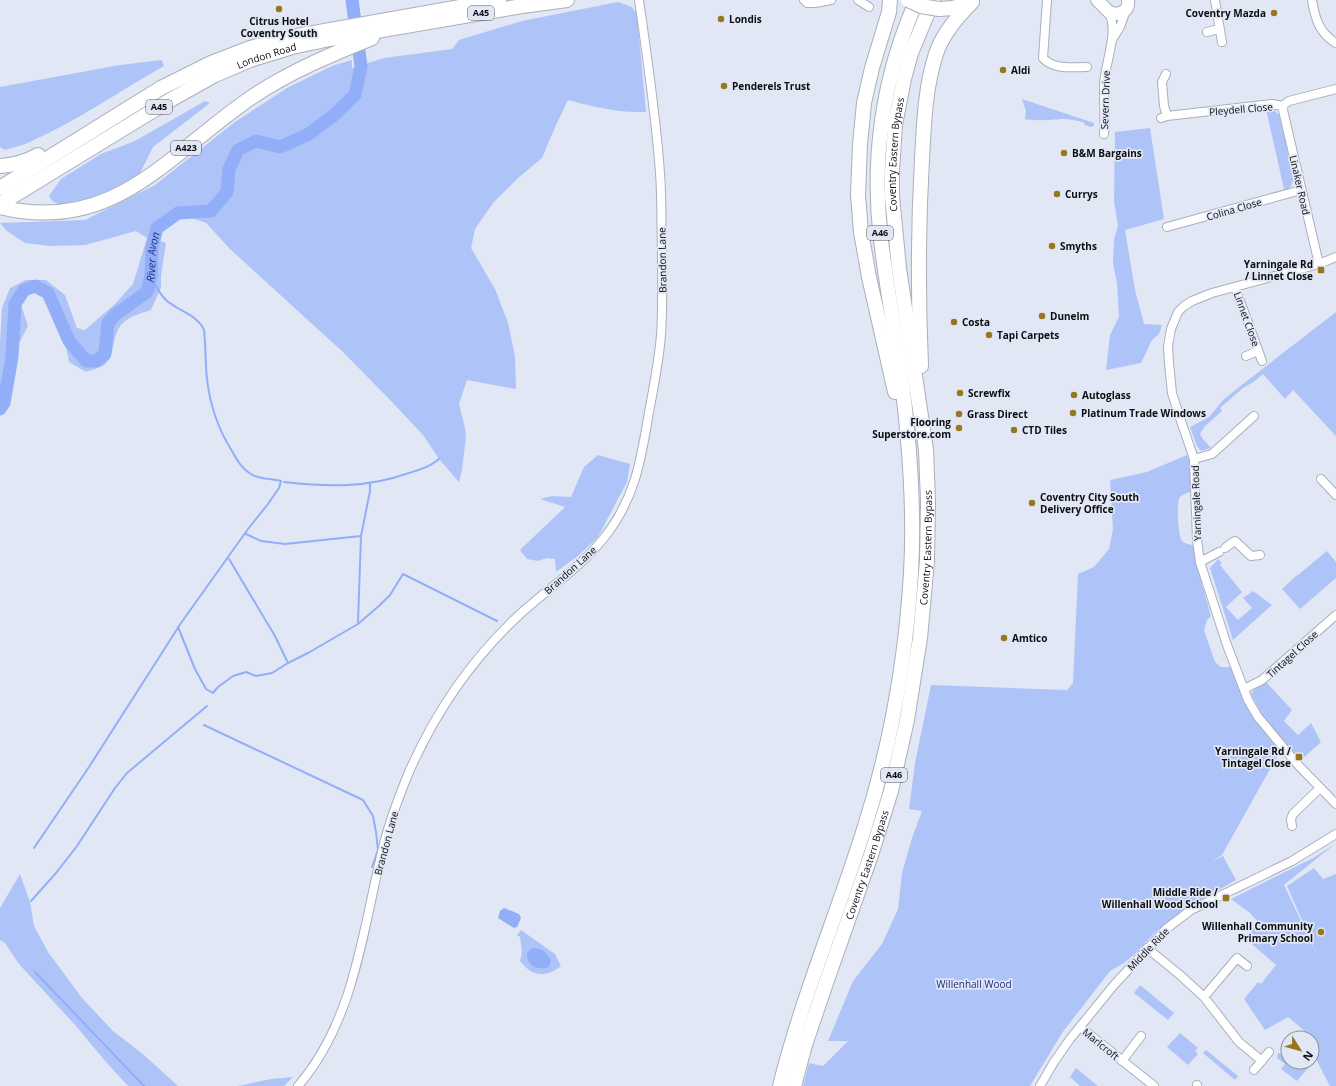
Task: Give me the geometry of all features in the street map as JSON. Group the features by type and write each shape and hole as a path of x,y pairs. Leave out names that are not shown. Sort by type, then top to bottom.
{"highway":[{"name":"London Road","path":"384,29 499,0"},
{"name":"London Road","path":"0,188 113,116 161,88 211,63 266,44 291,37 329,35 384,29 567,0"},
{"path":"890,0 889,12 872,68 864,103 860,145 858,195 861,232 869,277 909,454"},
{"path":"908,0 926,7 946,9 973,1"},
{"name":"Coventry Eastern Bypass","path":"780,1086 803,1008 841,901 866,823 887,746 903,651 911,573 912,483 907,420 881,239 877,173 884,105 892,68 908,21 917,0"},
{"name":"Coventry Eastern Bypass","path":"794,1086 805,1046 871,855 891,791 907,720 920,638 927,561 928,501 926,450 899,268 892,196 892,165 895,125 904,79 911,53 933,0"},
{"path":"926,450 919,313 919,252 921,173 927,97 936,52 952,25 973,1"},
{"name":"A423","path":"0,207 33,213 72,211 110,200 127,191 166,164 214,125 252,97 290,74 384,29"},
{"name":"London Road","path":"0,204 80,154 215,75 257,58 329,35"},
{"path":"0,166 12,166 33,158 91,125 113,116"}],"main road":[{"path":"1104,5 1118,14 1128,3"}],"street":[{"name":"Brandon Lane","path":"298,1086 318,1058 334,1028 344,1002 356,967 385,838 409,772 429,730 444,704 466,672 488,646 519,615 585,558 600,543 625,508 634,485 655,381 663,312 660,171 653,101 639,0"},
{"path":"804,0 811,3 831,0"},
{"path":"1047,0 1043,58 1049,64 1054,66 1087,67"},
{"path":"1215,0 1222,42"},
{"path":"1312,0 1320,28 1324,35 1336,43"},
{"name":"Severn Drive","path":"1104,134 1104,84 1106,63 1112,42 1120,27 1128,3"},
{"name":"Severn Drive","path":"1104,5 1112,25 1112,42"},
{"path":"1207,32 1219,29"},
{"path":"1075,76 1076,67"},
{"name":"Pleydell Close","path":"1166,74 1162,82 1164,117 1272,104 1282,106 1289,101 1336,89"},
{"name":"Linaker Road","path":"1282,106 1319,264"},
{"name":"Colina Close","path":"1167,227 1301,190"},
{"name":"Yarningale Road","path":"1336,257 1319,264 1212,293 1192,301 1178,312 1168,346 1172,392 1194,459 1197,540 1200,562 1221,628 1244,689 1258,717 1296,762 1336,804"},
{"name":"Linnet Close","path":"1235,286 1262,361"},
{"name":"Linnet Close","path":"1246,356 1258,351"},
{"path":"1194,459 1212,454 1254,416"},
{"path":"1321,479 1336,495"},
{"path":"1200,562 1235,541 1251,556 1253,557 1260,555"},
{"name":"Tintagel Close","path":"1244,689 1262,680 1336,615"},
{"path":"1292,826 1291,819 1293,814 1320,788"},
{"name":"Middle Ride","path":"1040,1086 1054,1062 1080,1027 1114,985 1166,929 1191,910 1292,861 1336,834"},
{"path":"1147,948 1204,997 1239,1042 1262,1061"},
{"path":"1204,997 1237,958 1247,966"},
{"name":"Marlcroft","path":"1080,1027 1154,1086"},
{"name":"Marlcroft","path":"1122,1060 1141,1036"},
{"path":"1254,1070 1270,1052"}],"green space":[{"path":"618,2 632,7 637,14 646,112 597,107 568,100 542,158 518,178 493,203 475,229 471,248 495,289 508,323 515,356 516,389 467,380 459,404 466,437 459,482 439,459 423,435 344,353 230,249 206,223 178,213 157,228 154,239 166,243 161,276 161,287 151,310 133,317 123,323 117,333 108,361 98,368 86,372 69,362 65,342 53,318 52,303 48,293 35,286 24,290 19,299 28,326 12,357 4,403 0,409 0,343 2,308 10,288 26,280 46,280 65,295 77,328 85,330 115,304 133,284 147,238 136,231 85,245 51,246 25,243 7,231 0,223 85,220 155,185 235,122 287,88 332,66 352,60 352,68 384,58 452,49 459,40 522,21"},
{"path":"162,60 164,66 66,124 26,144 5,150 0,147 0,87 120,65"},
{"path":"1022,99 1094,123 1094,126 1091,127 1085,125 1083,122 1066,119 1025,119 1026,111"},
{"path":"205,101 210,103 153,147 139,175 94,198 60,205 52,201 49,196 61,179 101,154 135,141"},
{"path":"1272,108 1279,115 1294,178 1288,189 1284,189 1266,109"},
{"path":"1150,128 1164,219 1125,230 1135,290 1144,324 1162,325 1159,334 1152,340 1141,363 1106,370 1110,335 1119,317 1117,283 1113,263 1114,239 1118,226 1114,201 1115,132"},
{"path":"1336,312 1336,436 1293,390 1285,399 1263,374 1243,388 1220,408 1222,411 1205,426 1200,434 1211,448 1201,451 1197,446 1190,427 1209,417 1223,400"},
{"path":"598,455 630,464 627,482 598,537 579,555 556,572 555,559 547,558 538,561 527,559 520,550 565,507 540,499 552,496 571,497 584,467"},
{"name":"Willenhall Wood","path":"1187,455 1191,465 1191,492 1180,497 1178,506 1179,526 1182,541 1194,546 1196,564 1211,616 1207,620 1204,630 1215,662 1221,667 1232,667 1250,713 1281,752 1275,760 1222,855 1212,861 1223,856 1236,880 1192,905 1176,916 1154,933 1137,952 1124,963 1110,971 1062,1033 1030,1086 803,1086 809,1063 823,1066 848,1041 828,1041 853,981 882,944 898,909 902,873 912,838 922,811 909,809 915,763 931,685 1067,690 1073,683 1078,574 1094,567 1109,549 1113,529 1110,480 1147,472"},
{"path":"1327,551 1336,562 1336,578 1300,609 1282,589"},
{"path":"1218,559 1222,563 1220,565 1242,592 1226,607 1238,620 1252,608 1243,598 1253,591 1272,605 1233,640 1210,568"},
{"path":"1266,682 1292,710 1284,721 1298,735 1311,723 1321,742 1301,760 1267,723 1251,694 1255,689"},
{"path":"1336,843 1284,885 1320,961 1287,886 1314,868 1323,879 1336,874 1336,1086 1330,1086 1320,1067 1320,1030 1304,1030 1288,1017 1265,1030 1244,999 1258,982 1261,984 1276,965 1246,939 1258,922 1250,913 1231,899 1315,857"},
{"path":"20,874 30,902 34,926 48,952 82,998 113,1031 144,1055 178,1086 128,1086 19,964 5,943 0,940 0,908"},
{"path":"521,930 555,954 561,966 550,973 545,974 534,973 529,970 520,961 522,952 520,937 517,935"},
{"path":"1140,985 1174,1013 1168,1020 1134,993"},
{"path":"1180,1033 1198,1048 1195,1051 1198,1054 1188,1065 1167,1047"},
{"path":"1206,1050 1238,1076 1235,1080 1203,1053"},
{"path":"1278,1053 1280,1053 1280,1060 1277,1058"},
{"path":"1076,1068 1098,1086 1080,1086 1070,1077"},
{"path":"1282,1070 1306,1070 1297,1081"},
{"path":"293,1077 284,1086 238,1086 271,1079"}],"shaded area":[{"path":"504,908 519,914 521,918 517,927 514,928 498,918 500,911"},
{"path":"532,948 542,950 546,953 551,961 549,967 537,967 528,961 527,953"}],"waterway":[{"name":"River Avon","path":"0,409 4,403 12,357 15,304 24,290 35,286 48,293 69,341 86,361 96,361 105,354 108,323 115,315 147,292 151,276 152,248 157,228 178,213 211,211 227,192 229,169 238,150 256,141 280,147 309,134 334,115 355,95 361,66 352,0"},
{"path":"34,848 89,767 181,623 248,529 268,504 279,488 281,481 254,476 245,470 238,461 227,443 210,398 207,379 204,330 193,317 164,298 157,289 151,276"},
{"path":"284,482 317,485 363,484 393,478 429,466 439,459"},
{"path":"358,622 361,536 370,491 370,483"},
{"path":"246,534 261,541 285,544 361,536"},
{"path":"229,559 275,636 288,663"},
{"path":"178,627 195,669 206,689 213,693 218,687 233,676 246,672 256,676 272,673 358,624 390,595 403,574 497,621"},
{"path":"31,901 56,873 77,846 115,788 127,773 207,706"},
{"path":"204,725 363,800 373,816 376,832 378,850 372,867"},
{"path":"35,972 144,1086"}],"place":[{"name":"Citrus Hotel Coventry South","path":"279,9"},
{"name":"Coventry Mazda","path":"1274,13"},
{"name":"Londis","path":"721,19"},
{"name":"Aldi","path":"1003,70"},
{"name":"Penderels Trust","path":"724,86"},
{"name":"B&M Bargains","path":"1064,153"},
{"name":"Currys","path":"1057,194"},
{"name":"Smyths","path":"1052,246"},
{"name":"Yarningale Rd / Linnet Close","path":"1321,270"},
{"name":"Dunelm","path":"1042,316"},
{"name":"Costa","path":"954,322"},
{"name":"Tapi Carpets","path":"989,335"},
{"name":"Screwfix","path":"960,393"},
{"name":"Autoglass","path":"1074,395"},
{"name":"Platinum Trade Windows","path":"1073,413"},
{"name":"Grass Direct","path":"959,414"},
{"name":"Flooring Superstore.com","path":"959,428"},
{"name":"CTD Tiles","path":"1014,430"},
{"name":"Coventry City South Delivery Office","path":"1032,503"},
{"name":"Amtico","path":"1004,638"},
{"name":"Yarningale Rd / Tintagel Close","path":"1299,757"},
{"name":"Middle Ride / Willenhall Wood School","path":"1226,898"},
{"name":"Willenhall Community Primary School","path":"1321,932"}]}
